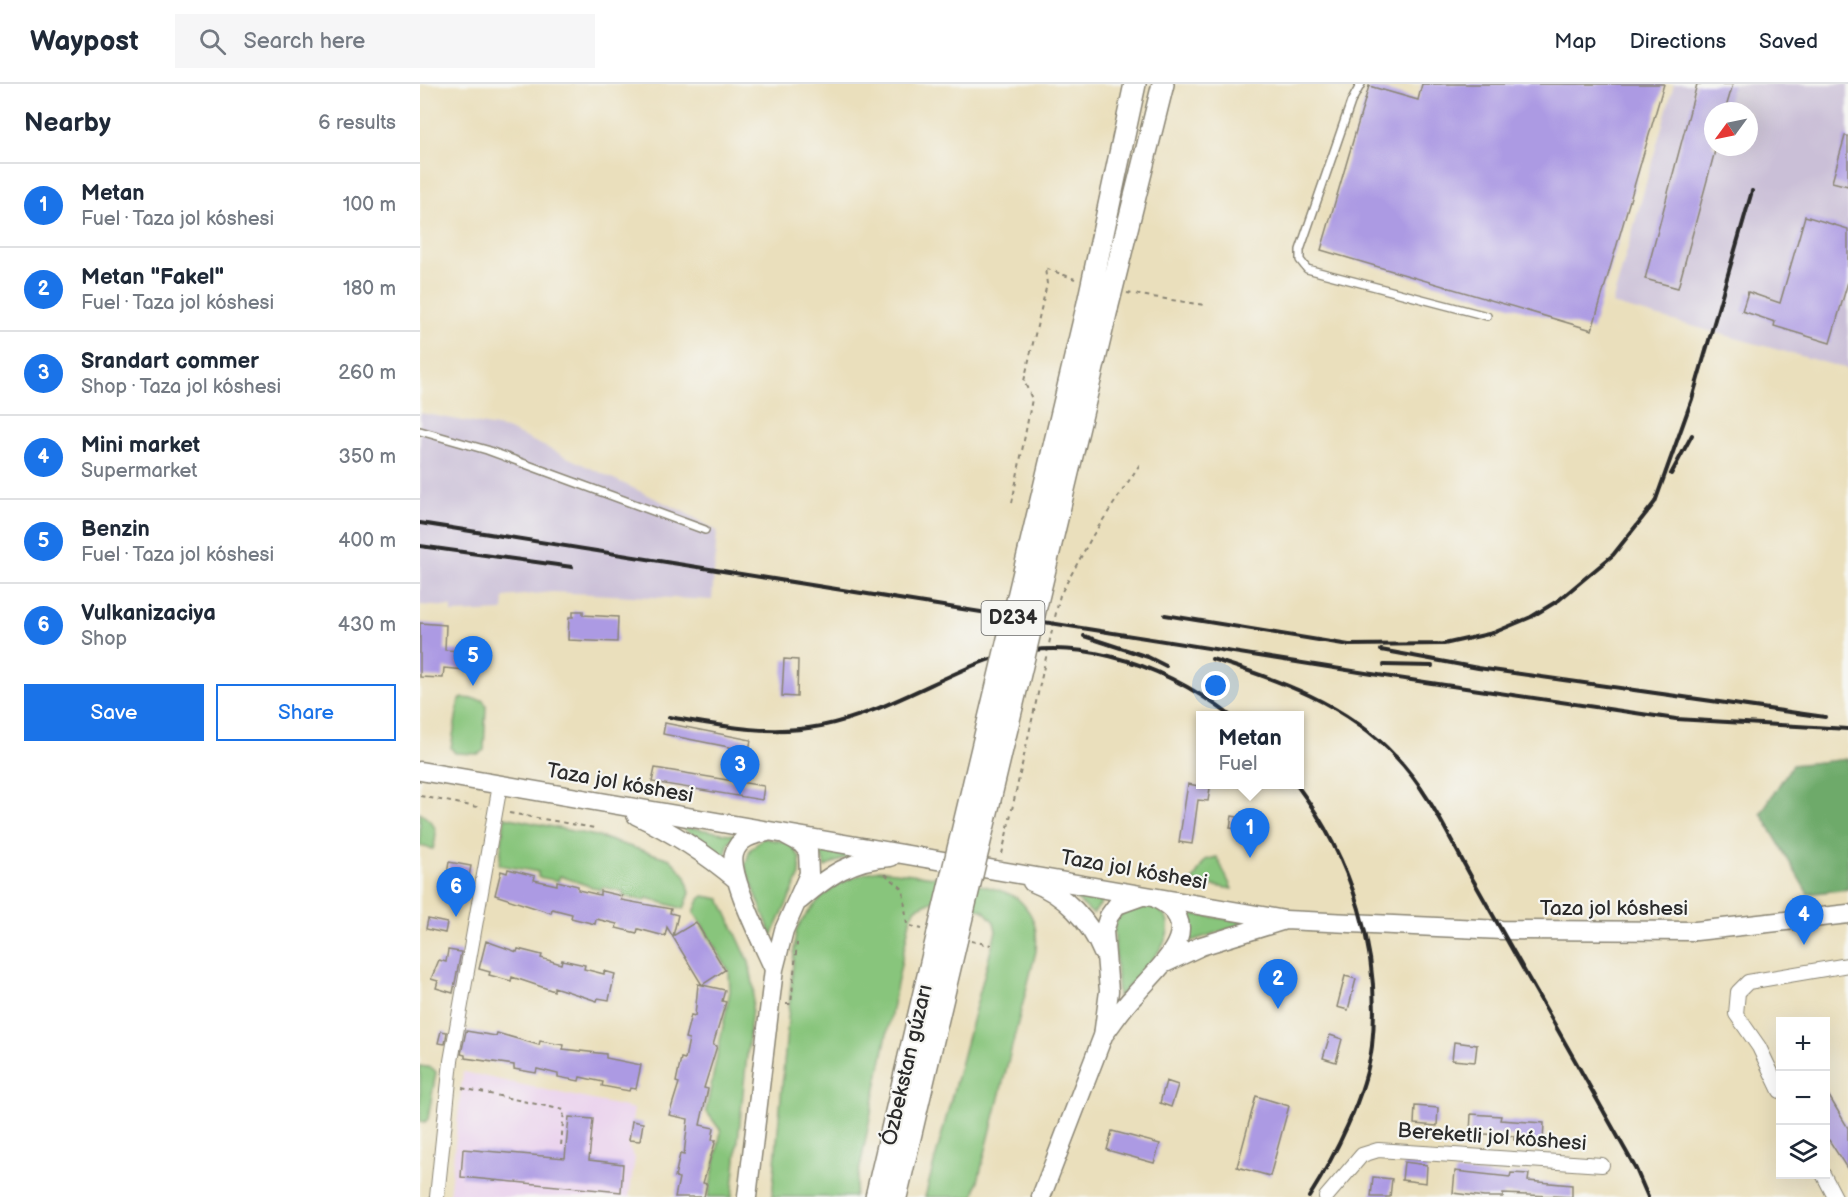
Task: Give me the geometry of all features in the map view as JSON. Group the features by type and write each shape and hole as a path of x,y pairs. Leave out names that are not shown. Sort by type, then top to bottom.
{"main road":[{"name":"D234","path":"1097,306 1135,84"},
{"name":"D234","path":"948,936 1097,306 1163,84"},
{"name":"Taza jol kóshesi","path":"420,771 615,806 918,855 1003,863 1148,896 1285,920 1502,930 1696,931 1848,914"},
{"path":"615,806 674,832 737,880"},
{"path":"747,1197 774,969 792,908 809,874 810,862 808,851 801,843 776,831 754,834 737,847 733,856 737,880 774,969"},
{"path":"792,908 823,880 842,867 862,860 918,855"},
{"path":"1003,863 1044,886 1065,901 1097,938 1107,963"},
{"path":"1041,1197 1103,1036 1109,991 1104,931 1109,916 1117,905 1125,900 1148,896 1168,905 1176,914 1180,930 1177,945 1166,963 1132,997 1103,1036"},
{"path":"1166,963 1230,936 1285,920"},
{"name":"Ózbekstan gúzarı","path":"876,1197 948,936"},
{"name":"Ózbekstan gúzarı","path":"896,1197 948,936"}],"street":[{"path":"437,1197 448,1086 500,785"},
{"path":"1776,1083 1759,1047 1736,1014 1738,992 1748,982 1767,981 1848,965"},
{"name":"Bereketli jol kóshesi","path":"1326,1197 1362,1155 1378,1150 1602,1165"},
{"path":"1825,1179 1835,1197"}],"lane":[{"path":"1361,84 1347,112 1300,250 1300,260 1307,269 1487,316"},
{"path":"420,431 487,450 705,530"}],"path":[{"path":"1012,504 1032,399 1024,381 1040,305 1047,284 1043,272 1045,268 1082,281"},
{"path":"1123,292 1204,305"},
{"path":"1003,863 1060,595 1094,535 1142,461"},
{"path":"880,873 887,874 903,889 907,925 991,945"},
{"path":"791,1004 797,942"},
{"path":"448,1086 564,1110 561,1146"}],"shaded area":[{"path":"1674,84 1848,84 1848,369 1612,304"},
{"path":"420,413 507,429 682,511 717,531 712,600 552,592 504,597 503,611 452,613 452,607 420,605"},
{"path":"463,1072 634,1109 628,1146 635,1158 629,1197 449,1197"}],"green space":[{"path":"463,698 483,700 486,705 484,750 478,754 455,753 451,748 459,700"},
{"path":"1848,759 1848,889 1808,894 1761,813 1792,765"},
{"path":"420,813 435,828 436,837 433,849 420,846"},
{"path":"505,817 596,836 670,859 686,876 690,893 684,909 647,898 645,901 623,896 624,892 603,887 601,890 560,876 558,881 538,877 538,872 499,865"},
{"path":"680,826 736,835 729,842 724,860"},
{"path":"763,838 790,843 800,858 800,875 772,936 745,866 750,850"},
{"path":"820,849 852,855 825,867"},
{"path":"1217,857 1232,889 1192,882 1205,860"},
{"path":"879,870 993,888 1019,900 1032,917 1036,951 974,1197 925,1197 996,931 994,922 983,910 934,900 916,908 910,920 854,1197 772,1197 796,930 812,908 830,890 852,878"},
{"path":"1067,891 1106,897 1093,914"},
{"path":"704,896 720,899 749,962 754,989 732,1197 708,1197 721,1131 706,1111 730,991 729,971 694,912 699,900"},
{"path":"1139,903 1158,910 1167,920 1168,932 1152,961 1118,997 1114,925 1123,912"},
{"path":"1191,914 1250,922 1191,941"},
{"path":"420,1066 432,1068 436,1072 428,1119 425,1122 420,1121"}],"building":[{"path":"1422,84 1664,84 1592,330 1321,250 1369,86 1418,100"},
{"path":"1697,84 1733,84 1728,102 1704,102 1704,156 1714,156 1678,288 1645,279"},
{"path":"1845,136 1848,136 1848,186 1832,182"},
{"path":"1805,216 1848,229 1848,282 1830,343 1774,326 1775,322 1742,311 1748,292 1780,303"},
{"path":"573,611 583,611 583,615 618,617 617,642 568,640 569,617 573,617"},
{"path":"420,623 446,625 445,650 478,652 477,665 469,665 466,670 444,668 443,678 420,677"},
{"path":"784,659 798,660 797,697 782,696"},
{"path":"665,723 751,740 749,751 663,734"},
{"path":"655,768 764,786 762,800 652,782"},
{"path":"1188,784 1196,785 1196,789 1210,789 1208,801 1198,800 1192,844 1179,842"},
{"path":"1232,816 1243,818 1241,830 1230,828"},
{"path":"449,862 471,866 466,891 445,886"},
{"path":"508,869 535,876 534,880 557,885 557,881 578,886 578,890 600,895 600,891 622,896 621,900 671,909 670,913 678,915 673,936 696,922 725,970 702,985 667,927 665,936 638,929 637,933 616,928 617,924 596,919 595,924 571,918 572,914 552,909 551,913 495,895 501,871 507,873"},
{"path":"428,919 447,923 445,933 426,929"},
{"path":"486,941 517,952 518,949 542,955 541,958 561,964 562,960 585,965 584,969 615,974 609,1000 598,998 597,1001 554,987 554,991 512,977 511,981 489,975 490,972 479,969"},
{"path":"448,950 461,952 453,993 436,988 438,981 431,979 439,960 446,962"},
{"path":"1345,976 1356,979 1348,1010 1337,1007"},
{"path":"698,984 725,990 722,1001 726,1002 713,1045 717,1046 704,1088 708,1089 700,1125 714,1128 712,1140 716,1140 703,1183 707,1184 704,1197 675,1197 679,1178 675,1177 680,1154 684,1155 688,1119 669,1115 679,1083 676,1082 681,1058 685,1059 689,1039 685,1038 691,1015 695,1016"},
{"path":"441,1031 447,1032 445,1044 438,1043"},
{"path":"466,1031 496,1036 497,1033 539,1045 540,1041 564,1045 563,1049 606,1054 606,1058 641,1065 636,1089 630,1088 629,1091 602,1086 603,1082 580,1077 579,1081 558,1077 558,1074 537,1069 536,1073 514,1069 514,1065 465,1058 465,1055 461,1054"},
{"path":"1330,1035 1342,1039 1336,1062 1323,1058"},
{"path":"1454,1042 1477,1045 1475,1062 1452,1060"},
{"path":"1166,1081 1178,1085 1171,1107 1160,1103"},
{"path":"1256,1096 1289,1106 1270,1176 1237,1167"},
{"path":"1830,1098 1848,1128 1848,1170 1830,1142"},
{"path":"1415,1106 1438,1108 1437,1126 1414,1124"},
{"path":"1471,1114 1501,1116 1500,1120 1544,1123 1543,1142 1514,1140 1514,1136 1470,1133"},
{"path":"569,1117 593,1119 589,1160 623,1164 621,1192 461,1177 463,1149 565,1158"},
{"path":"632,1121 643,1123 640,1141 629,1140"},
{"path":"1112,1131 1160,1144 1154,1163 1107,1150"},
{"path":"1404,1162 1427,1165 1426,1183 1402,1180"},
{"path":"1455,1171 1510,1177 1511,1173 1529,1174 1528,1181 1572,1185 1572,1197 1503,1194 1503,1197 1484,1197 1453,1193"},
{"path":"1373,1177 1392,1179 1390,1197 1371,1197"}],"railway":[{"path":"1165,615 1349,645 1444,644 1493,633 1531,617 1559,600 1613,555 1655,502 1692,399 1752,191"},
{"path":"1671,474 1692,435"},
{"path":"420,523 1391,677 1676,719 1848,729"},
{"path":"420,546 572,567"},
{"path":"1084,636 1148,657 1166,666"},
{"path":"669,717 764,730 821,726 861,715 977,664 1010,654 1044,649 1077,650 1110,656 1143,666 1174,680 1224,711"},
{"path":"1381,650 1478,668 1825,717"},
{"path":"1212,659 1286,685 1333,708 1376,738 1408,770 1440,819 1636,1169 1648,1197"},
{"path":"1384,665 1432,666"},
{"path":"1299,789 1333,844 1359,908 1372,976 1374,1011 1372,1046 1363,1084 1339,1144 1309,1197"}],"place":[{"name":"Benzin","path":"473,686"},
{"name":"Srandart commer","path":"740,795"},
{"name":"Metan","path":"1250,858"},
{"name":"Vulkanizaciya","path":"456,917"},
{"name":"Mini market","path":"1804,945"},
{"name":"Metan \"Fakel\"","path":"1278,1009"}]}
